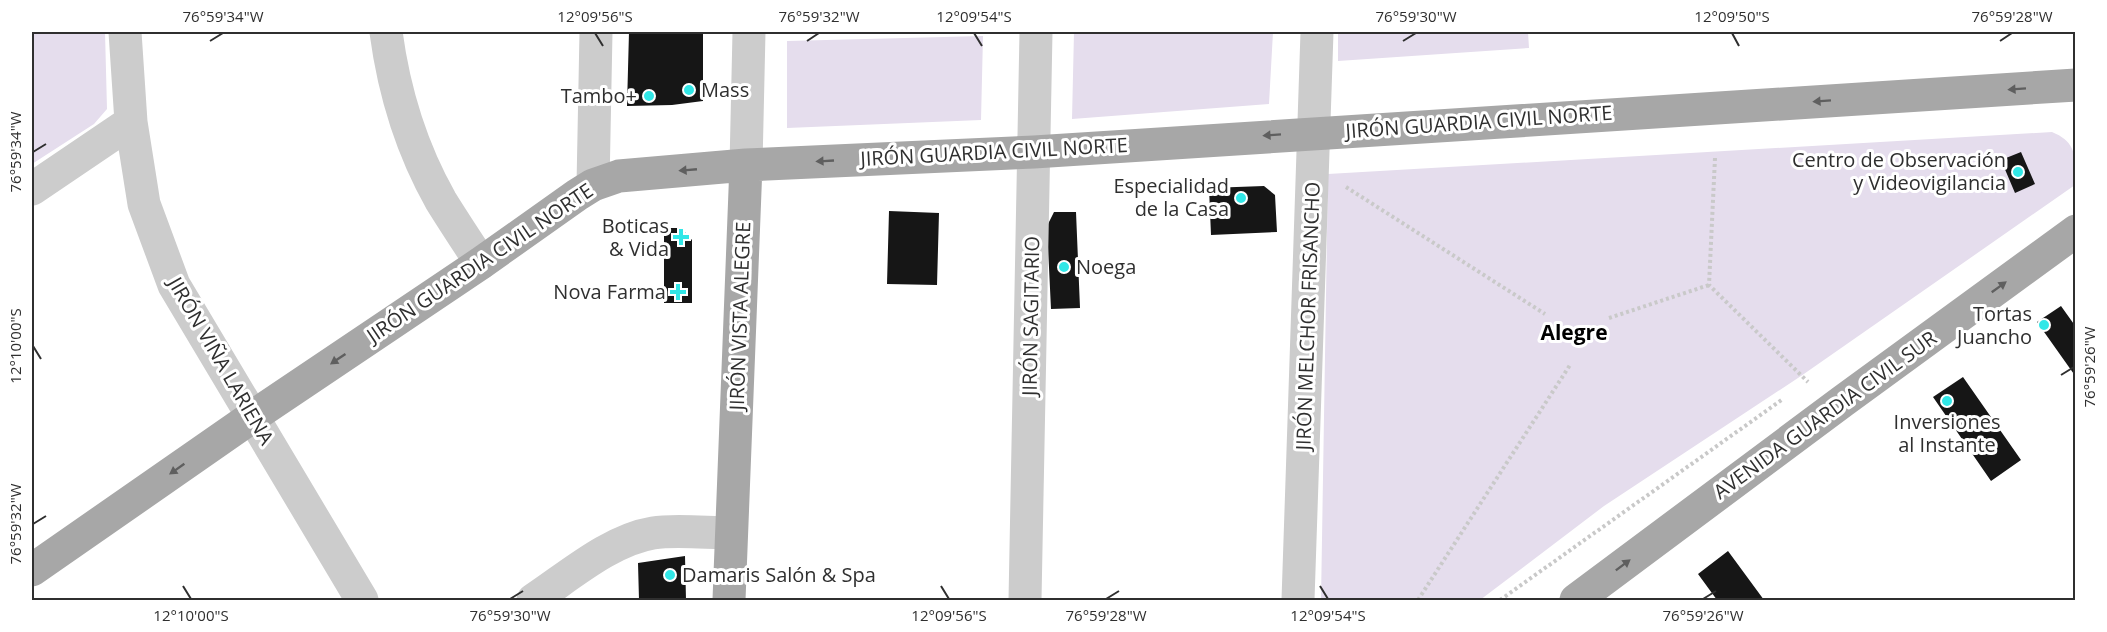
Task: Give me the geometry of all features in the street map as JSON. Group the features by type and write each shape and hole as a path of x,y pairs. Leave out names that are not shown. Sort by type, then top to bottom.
{"main road":[{"name":"JIRÓN GUARDIA CIVIL NORTE","path":"32,570 577,195 594,185 619,176 746,165 1034,152 1314,132 2076,85"},
{"name":"JIRÓN VISTA ALEGRE","path":"729,600 746,165"},
{"name":"AVENIDA GUARDIA CIVIL SUR","path":"1579,600 1843,401 2076,231"}],"street":[{"name":"JIRÓN VIÑA LARIENA","path":"125,32 131,122 144,204 174,285 362,600"},
{"path":"386,32 392,73 418,154 441,201 481,263"},
{"path":"594,185 596,32"},
{"name":"JIRÓN VISTA ALEGRE","path":"746,165 748,32"},
{"name":"JIRÓN SAGITARIO","path":"1024,600 1036,32"},
{"name":"JIRÓN MELCHOR FRISANCHO","path":"1298,600 1317,32"},
{"path":"32,189 131,122"},
{"path":"533,600 609,550 630,539 654,533 731,533"}],"path":[{"path":"1715,158 1709,285 1808,382"},
{"path":"1345,187 1545,314"},
{"path":"1609,318 1709,285"},
{"path":"1418,600 1570,365"}],"shaded area":[{"path":"32,32 105,32 107,109 94,124 32,164"},
{"path":"1074,32 1273,32 1269,104 1072,119"},
{"path":"1338,32 1528,32 1529,48 1338,61"},
{"path":"983,36 981,120 787,128 787,41"},
{"path":"2052,132 2067,141 2074,153 2075,185 1801,376 1604,506 1480,600 1321,600 1328,174"}],"building":[{"path":"629,32 703,32 703,101 672,105 627,106"},
{"name":"Centro de Observación y Videovigilancia","path":"2021,152 2035,184 2015,193 2001,160"},
{"path":"1264,186 1275,195 1277,232 1211,235 1209,188"},
{"path":"889,211 939,213 937,285 887,284"},
{"name":"Noega","path":"1054,212 1076,212 1080,308 1051,309 1047,226"},
{"path":"664,228 681,228 692,240 692,303 664,303"},
{"path":"2061,306 2076,327 2076,377 2037,322"},
{"path":"1963,377 2021,460 1991,481 1933,397"},
{"path":"1728,551 1764,600 1717,600 1698,574"},
{"path":"685,556 686,600 639,600 638,563"}],"place":[{"name":"Mass","path":"689,90"},
{"name":"Tambo+","path":"649,96"},
{"name":"Centro de Observación y Videovigilancia","path":"2018,172"},
{"name":"Especialidad de la Casa","path":"1241,198"},
{"name":"Boticas & Vida","path":"681,237"},
{"name":"Noega","path":"1064,267"},
{"name":"Nova Farma","path":"678,292"},
{"name":"Tortas Juancho","path":"2044,325"},
{"name":"Inversiones al Instante","path":"1947,401"},
{"name":"Damaris Salón & Spa","path":"670,575"}],"district":[{"name":"Alegre","path":"1574,333"}]}
